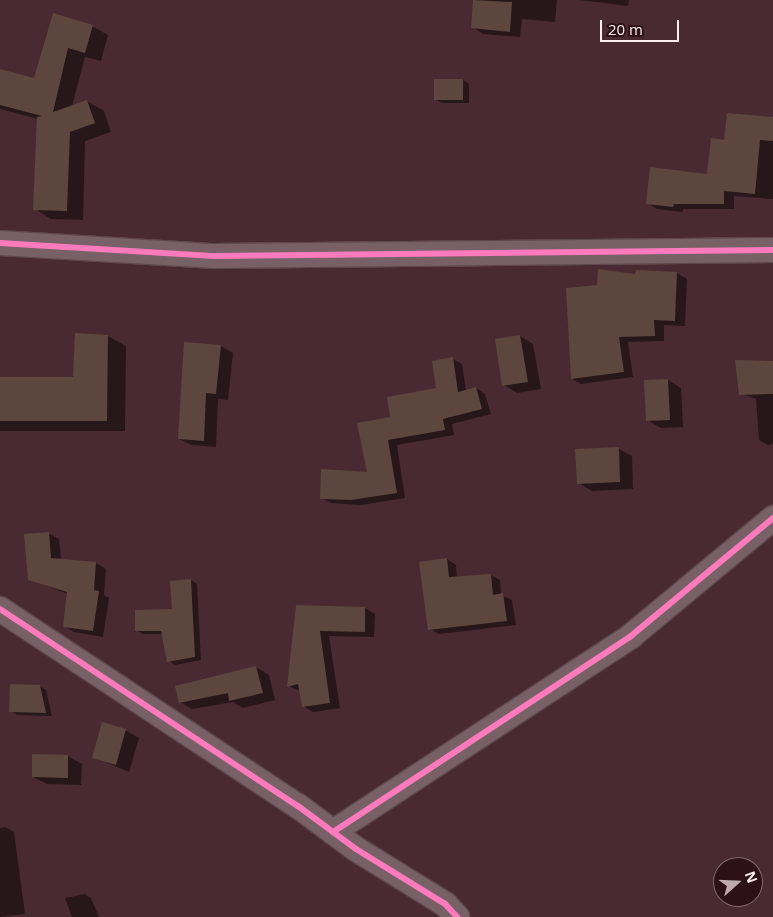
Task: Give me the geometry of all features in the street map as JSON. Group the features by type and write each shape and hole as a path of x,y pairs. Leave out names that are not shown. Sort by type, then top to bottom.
{"street":[{"path":"0,243 215,256 773,250"},
{"path":"333,832 631,636 773,518"},
{"path":"0,610 333,832 445,904 457,917"}],"building":[{"path":"473,0 512,2 510,32 471,28"},
{"path":"53,13 93,25 85,53 68,48 53,112 87,100 95,123 70,132 67,211 33,210 37,117 42,116 0,105 0,69 34,78"},
{"path":"434,79 463,79 463,100 434,100"},
{"path":"727,113 773,117 773,141 760,140 755,194 724,191 724,204 674,204 673,207 646,204 650,167 707,174 711,138 724,140"},
{"path":"598,269 635,274 636,270 677,272 675,321 654,320 655,336 619,337 624,372 571,379 566,288 597,285"},
{"path":"75,333 108,335 107,421 0,421 0,377 73,377"},
{"path":"520,335 528,382 502,386 495,339"},
{"path":"184,342 221,345 216,394 206,393 204,441 178,439"},
{"path":"453,357 458,392 476,387 482,409 443,419 445,430 388,440 397,493 351,500 320,499 321,469 367,472 357,423 390,417 387,397 436,388 432,361"},
{"path":"735,360 773,361 773,394 739,395"},
{"path":"668,379 670,420 646,421 644,380"},
{"path":"619,447 620,482 577,484 575,449"},
{"path":"49,532 51,558 96,562 94,590 99,591 93,631 63,627 67,592 28,580 24,534"},
{"path":"447,558 449,577 491,574 493,595 503,593 507,621 428,630 419,562"},
{"path":"191,579 195,657 167,662 161,631 135,631 135,610 172,609 170,581"},
{"path":"296,605 365,607 365,632 320,631 330,703 302,707 298,684 287,687"},
{"path":"256,666 263,693 229,701 228,693 179,703 175,686"},
{"path":"10,684 40,685 46,713 9,712"},
{"path":"102,722 126,729 116,765 92,758"},
{"path":"32,754 68,755 68,778 32,777"}],"cycle path":[{"path":"0,243 215,256 773,250"},
{"path":"333,832 631,636 773,518"},
{"path":"0,609 298,806 356,849 445,904 457,917"}]}
